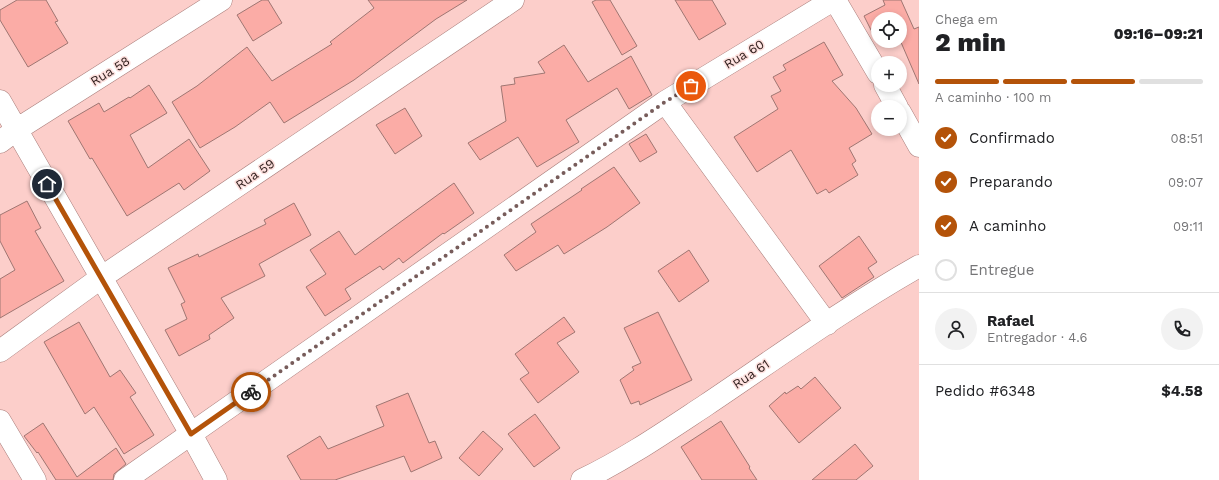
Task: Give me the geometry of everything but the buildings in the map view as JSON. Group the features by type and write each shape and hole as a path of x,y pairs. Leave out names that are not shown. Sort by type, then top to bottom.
{"street":[{"name":"Rua 58","path":"8,136 221,0"},
{"name":"Rua 59","path":"0,351 102,277 513,0"},
{"path":"834,0 871,61"},
{"name":"Rua 60","path":"125,480 665,102 834,0"},
{"path":"0,101 8,136 102,277 216,480"},
{"path":"665,102 827,324"},
{"path":"907,125 919,146"},
{"name":"Rua 61","path":"582,480 626,457 871,294 919,266"},
{"path":"0,421 35,480"}],"way so far":[{"path":"251,392 665,102 691,86"}],"route":[{"path":"47,184 191,434 251,392"}]}
